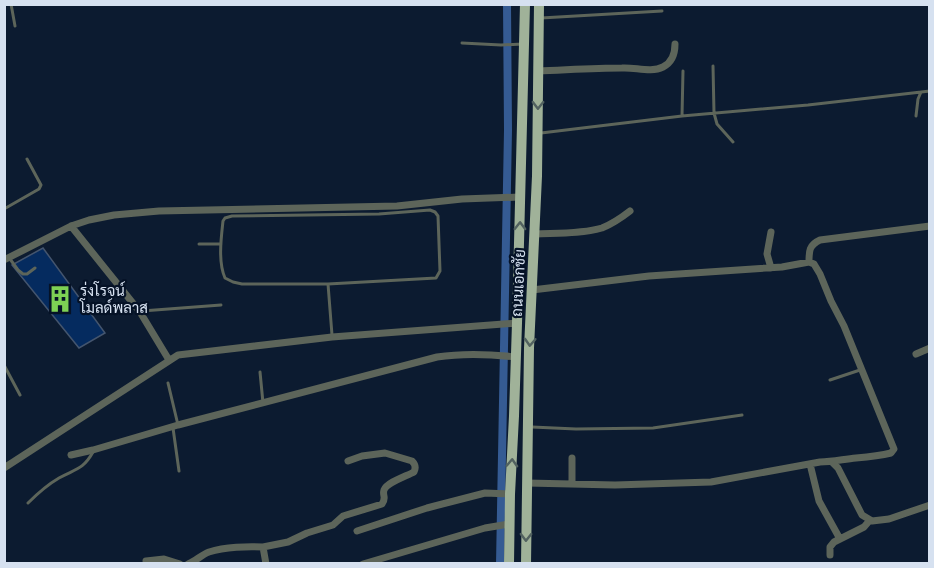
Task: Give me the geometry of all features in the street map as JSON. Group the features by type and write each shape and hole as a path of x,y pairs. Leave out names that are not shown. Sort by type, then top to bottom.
{"main road":[{"name":"ถนนเอกชัย","path":"509,564 509,524 501,493 514,416 510,356 517,196 519,44 525,4"},
{"name":"ถนนเอกชัย","path":"526,564 527,427 538,134 539,4"}],"street":[{"path":"538,71 663,67 671,61 675,52 675,44"},
{"path":"7,259 71,226 100,217 159,211 397,206 517,196"},
{"path":"535,234 602,228 614,223 630,211"},
{"path":"71,226 140,312 169,360"},
{"path":"809,262 809,249 813,243 820,240 930,226"},
{"path":"771,232 767,254 771,268"},
{"path":"526,483 615,485 711,482 820,462 878,457 891,453 894,449 844,326 814,264 809,262 771,268 650,276 532,290"},
{"path":"4,468 178,355 332,337 512,323"},
{"path":"916,354 930,348"},
{"path":"71,455 175,425 437,357 510,356"},
{"path":"188,564 211,552 288,542 333,525 343,516 382,504 385,500 384,490 388,485 414,472 415,469 415,463 412,461 386,453 362,456 348,461"},
{"path":"572,458 572,484"},
{"path":"832,462 838,468 862,515 872,521 889,519 930,505"},
{"path":"810,464 819,501 840,539"},
{"path":"357,531 427,508 485,494 501,493"},
{"path":"830,555 830,547 834,542 864,527 870,520"},
{"path":"363,564 484,528 509,524"},
{"path":"263,547 266,564"},
{"path":"146,561 164,559 180,564"}],"lane":[{"path":"12,4 15,26"},
{"path":"539,18 662,11"},
{"path":"462,43 519,44"},
{"path":"713,66 714,113 717,124 734,142"},
{"path":"682,116 683,71"},
{"path":"538,134 682,116 930,91"},
{"path":"916,116 921,92"},
{"path":"4,209 39,189 41,185 27,159"},
{"path":"430,210 438,216 440,271 436,278 328,284 242,284 227,280 223,274 221,244 223,221 232,216 379,214 430,210"},
{"path":"199,244 221,244"},
{"path":"7,259 23,274 35,268"},
{"path":"328,284 332,337"},
{"path":"140,312 221,305"},
{"path":"4,365 20,395"},
{"path":"830,380 861,369"},
{"path":"260,372 263,403"},
{"path":"168,383 179,471"},
{"path":"527,427 653,428 742,415"},
{"path":"28,503 50,484 84,465 93,450"}],"building":[{"name":"รุ่งโรจน์ โมลด์พลาส","path":"43,248 105,333 79,348 12,265"}],"waterway":[{"path":"500,564 508,130 507,4"}],"place":[{"name":"รุ่งโรจน์ โมลด์พลาส","path":"60,299"}]}
